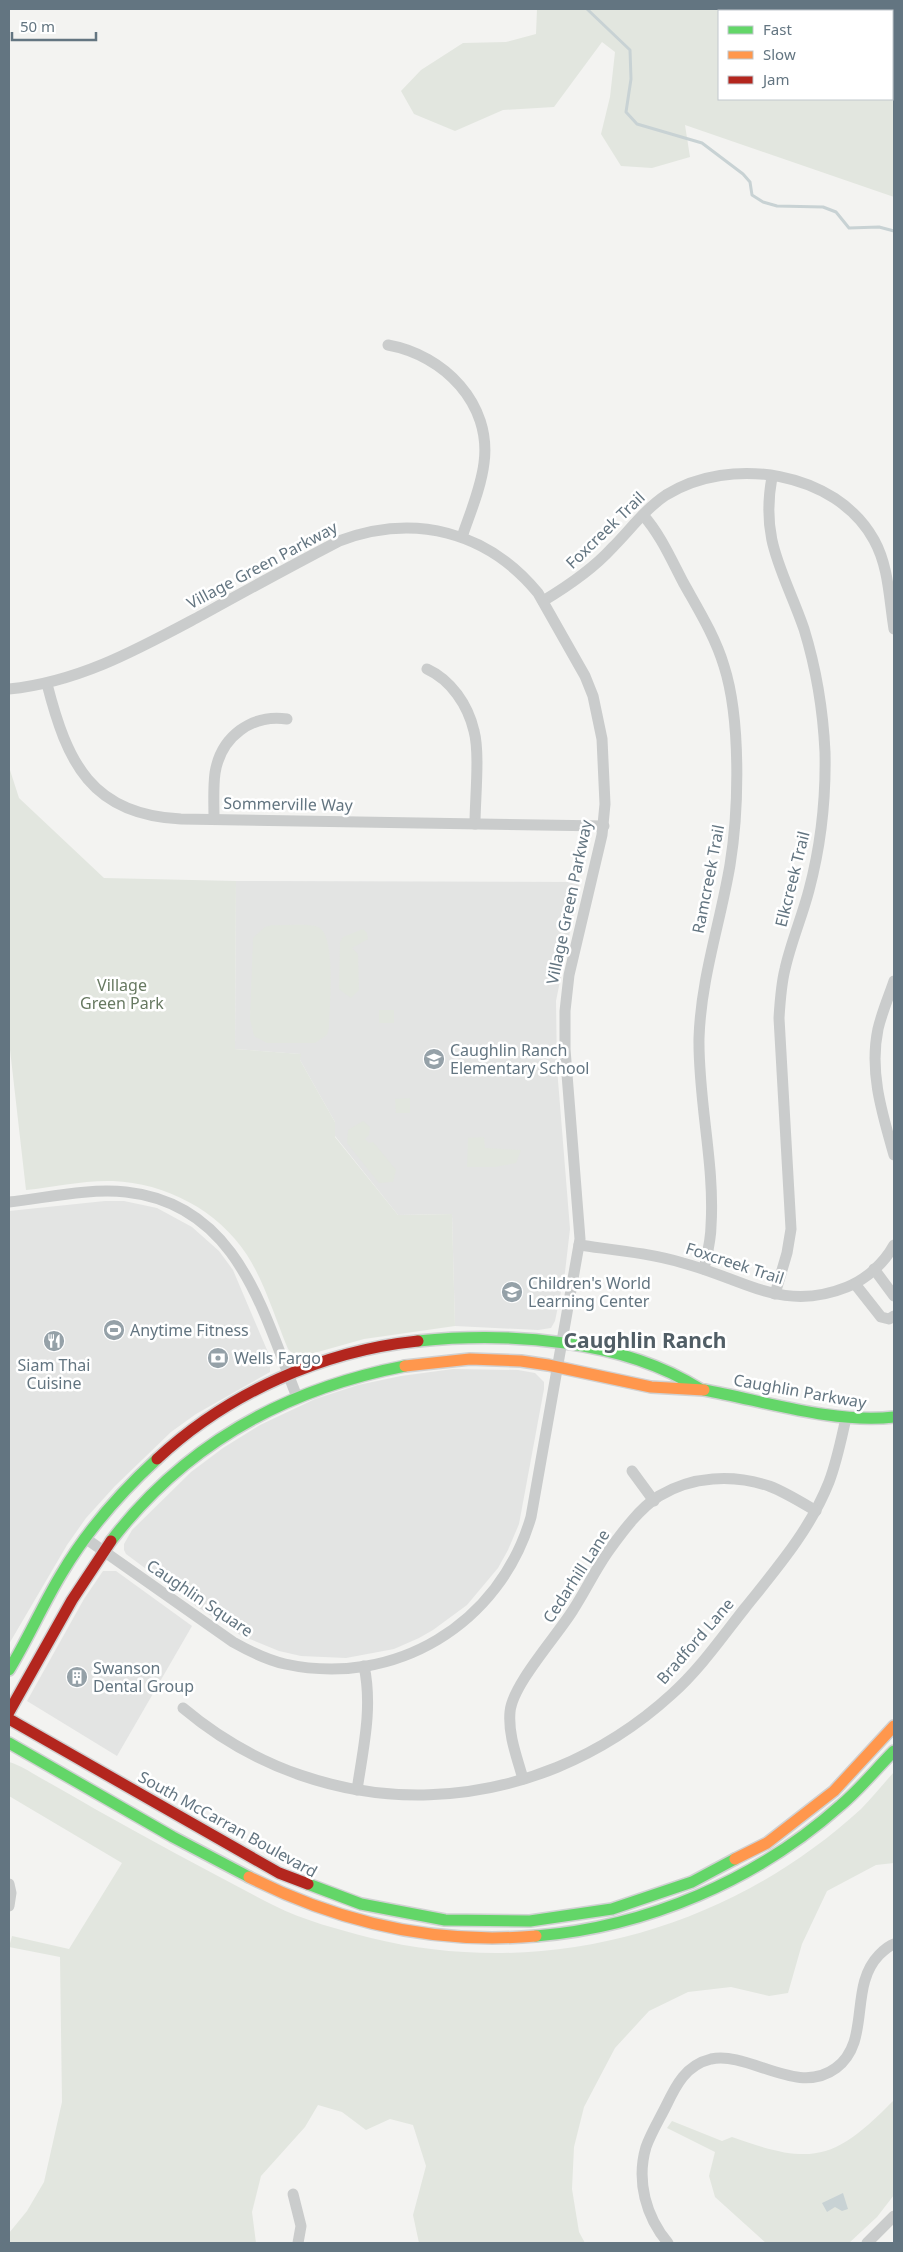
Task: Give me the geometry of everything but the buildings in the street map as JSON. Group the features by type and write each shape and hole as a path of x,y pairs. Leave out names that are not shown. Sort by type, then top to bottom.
{"main road":[{"name":"Caughlin Parkway","path":"9,1670 52,1588 85,1538 112,1502 135,1478 182,1436 229,1405 288,1374 362,1350 422,1338 496,1336 562,1343 616,1354 665,1370 700,1389"},
{"name":"Caughlin Parkway","path":"9,1712 81,1586 104,1551 147,1498 190,1460 240,1425 297,1397 356,1376 436,1361 478,1359 519,1361 558,1366 628,1383 670,1390 700,1389 846,1418 870,1420 894,1417"},
{"name":"South McCarran Boulevard","path":"9,1719 279,1873 313,1889 348,1902 392,1913 466,1923 506,1923 576,1917 611,1910 691,1884 728,1866 794,1825 821,1803 870,1756 894,1726"},
{"name":"South McCarran Boulevard","path":"9,1744 194,1848 287,1896 381,1927 442,1936 483,1939 531,1938 602,1928 650,1915 681,1904 759,1867 799,1840 827,1819 894,1751"},
{"path":"883,1764 894,1760"}],"street":[{"path":"388,346 408,350 429,359 443,369 466,392 475,407 485,442 485,462 482,478 462,537"},
{"name":"Foxcreek Trail","path":"543,601 593,567 643,515 667,495 702,478 733,473 772,477 820,490 845,505 857,516 874,540 881,555 888,585 894,629"},
{"name":"Elkcreek Trail","path":"772,477 768,507 770,538 810,650 822,714 825,773 823,814 817,856 809,892 785,969 780,1002 779,1025 791,1222 787,1252 775,1294"},
{"name":"Ramcreek Trail","path":"643,515 658,536 711,634 724,668 733,717 736,782 734,830 727,880 704,982 700,1021 700,1058 711,1219 704,1269"},
{"name":"Village Green Parkway","path":"9,689 47,684 102,666 130,653 339,541 358,533 399,527 439,531 462,537 497,555 530,583 543,601 584,676 599,714 605,772 604,826 569,975 564,1011 565,1049 580,1223 579,1245 558,1366"},
{"path":"427,668 440,675 454,689 475,732 475,824"},
{"name":"Sommerville Way","path":"47,684 70,754 80,771 94,787 110,799 145,815 161,818 604,826"},
{"path":"214,819 215,771 225,747 233,736 254,722 273,717 287,719"},
{"path":"894,980 878,1029 876,1078 881,1109 894,1155"},
{"path":"9,1202 90,1193 125,1192 148,1196 170,1203 190,1214 227,1244 241,1264 252,1286 297,1397"},
{"name":"Foxcreek Trail","path":"579,1245 642,1253 704,1269 775,1294 790,1297 820,1295 854,1284 874,1270 894,1245"},
{"path":"874,1270 894,1296"},
{"path":"854,1284 881,1317 889,1319 894,1316"},
{"name":"Caughlin Square","path":"85,1538 214,1631 257,1654 283,1664 325,1670 364,1666 405,1656 448,1633 468,1619 505,1576 519,1550 531,1517 558,1366"},
{"name":"Bradford Lane","path":"183,1708 226,1740 265,1761 318,1782 357,1790 403,1795 432,1795 488,1788 523,1779 554,1768 610,1740 653,1710 673,1694 709,1654 798,1542 830,1480 846,1418"},
{"path":"632,1471 654,1501"},
{"name":"Cedarhill Lane","path":"523,1779 512,1740 510,1725 510,1710 515,1694 566,1622 610,1548 642,1511 671,1490 688,1484 721,1478 739,1479 770,1487 816,1510"},
{"path":"357,1790 368,1711 368,1683 364,1666"},
{"path":"9,1884 11,1893 9,1906"},
{"path":"668,2243 656,2226 646,2204 643,2164 648,2141 680,2079 696,2066 716,2058 801,2078 816,2077 831,2072 849,2054 856,2037 862,1984 867,1972 882,1952 894,1944"},
{"path":"293,2194 301,2226 298,2243"},
{"path":"866,2243 894,2216"}],"shaded area":[{"path":"236,881 580,882 556,1001 557,1068 570,1229 565,1272 555,1321 551,1328 538,1330 455,1326 452,1214 398,1215 335,1136 335,1122 300,1060 300,1054 235,1049"},
{"path":"105,1201 124,1201 157,1208 192,1227 219,1251 233,1270 270,1357 270,1372 196,1414 171,1432 115,1486 86,1518 67,1545 9,1644 9,1211"},
{"path":"453,1369 518,1370 535,1373 544,1382 544,1389 519,1524 508,1550 498,1568 467,1605 419,1638 394,1649 346,1658 301,1656 279,1651 240,1635 196,1606 126,1554 124,1544 132,1530 191,1472 223,1448 260,1425 315,1399 358,1385 401,1376"},
{"path":"103,1571 116,1571 192,1626 117,1756 27,1701 84,1599"},
{"path":"843,2193 848,2209 842,2211 835,2207 827,2212 822,2203"}],"green space":[{"path":"537,9 894,9 894,197 685,125 690,157 652,168 621,166 601,134 610,97 615,52 602,42 554,107 503,110 455,131 414,114 401,91 421,70 463,43 506,42 536,34"},
{"name":"Village Green Park","path":"9,767 19,798 104,878 236,881 235,1049 301,1054 300,1060 335,1122 335,1137 398,1215 452,1214 455,1326 364,1339 300,1357 288,1349 264,1289 247,1255 235,1239 206,1212 171,1193 132,1183 102,1181 26,1190 9,1041"},
{"path":"272,925 318,927 324,933 328,943 331,973 329,1028 327,1035 315,1043 267,1043 254,1036 250,1019 253,938 265,927"},
{"path":"363,929 367,933 368,939 352,948 358,954 359,990 351,998 339,989 340,942 343,937"},
{"path":"379,1010 394,1010 394,1023 379,1023"},
{"path":"410,1098 410,1113 396,1113 395,1099"},
{"path":"363,1121 370,1127 369,1135 365,1139 369,1143 373,1142 396,1170 393,1182 379,1183 347,1143 348,1130"},
{"path":"484,1137 485,1148 521,1150 516,1163 495,1167 467,1167 468,1138"},
{"path":"9,1762 25,1769 161,1846 285,1911 321,1924 371,1938 437,1950 503,1953 568,1948 632,1935 694,1914 753,1886 809,1851 861,1809 894,1772 894,1863 876,1865 827,1891 802,1944 788,1993 769,1996 731,1987 688,1992 649,2011 615,2048 584,2107 574,2147 572,2189 579,2232 585,2243 419,2243 413,2215 426,2166 413,2125 390,2119 366,2130 342,2112 318,2105 305,2127 261,2176 252,2212 256,2243 9,2243 9,2233 27,2211 44,2182 62,2102 60,1957 9,1947 12,1936 69,1949 122,1863 9,1796"},
{"path":"894,2100 894,2195 877,2217 849,2243 766,2243 715,2197 709,2176 715,2152 667,2128 672,2121 722,2141 732,2137 783,2152 803,2154 821,2152 838,2146 855,2136"}],"waterway":[{"path":"587,9 630,50 631,79 626,112 637,124 702,143 743,174 750,182 752,195 763,202 777,206 823,207 836,212 849,228 879,227 894,231"}],"traffic: fast":[{"path":"418,1341 453,1338 526,1339 600,1349 636,1359 669,1372 700,1389"},
{"path":"111,1541 140,1507 171,1476 205,1449 241,1426 279,1406 319,1389 361,1376 405,1366"},
{"path":"704,1390 824,1414 871,1418 894,1417"},
{"path":"9,1670 55,1585 83,1541 118,1498 157,1459"},
{"path":"9,1743 173,1837 249,1877"},
{"path":"536,1936 578,1931 619,1922 699,1895 737,1877 774,1856 808,1832 848,1799 894,1751"},
{"path":"308,1884 361,1904 445,1920 530,1921 612,1909 692,1882 735,1859"}],"traffic: slow":[{"path":"405,1366 470,1359 521,1361 651,1387 704,1390"},
{"path":"735,1859 767,1843 834,1791 894,1726"},
{"path":"249,1877 318,1907 388,1927 461,1937 536,1936"}],"traffic: jam":[{"path":"157,1459 214,1414 245,1395 278,1379 312,1365 347,1354 382,1346 418,1341"},
{"path":"9,1712 72,1600 111,1541"},
{"path":"9,1719 279,1873 308,1884"}],"place":[{"name":"Caughlin Ranch Elementary School","path":"434,1059"},
{"name":"Children's World Learning Center","path":"512,1292"},
{"name":"Anytime Fitness","path":"114,1330"},
{"name":"Siam Thai Cuisine","path":"54,1341"},
{"name":"Wells Fargo","path":"218,1358"},
{"name":"Swanson Dental Group","path":"77,1677"}],"district":[{"name":"Caughlin Ranch","path":"645,1340"}]}
